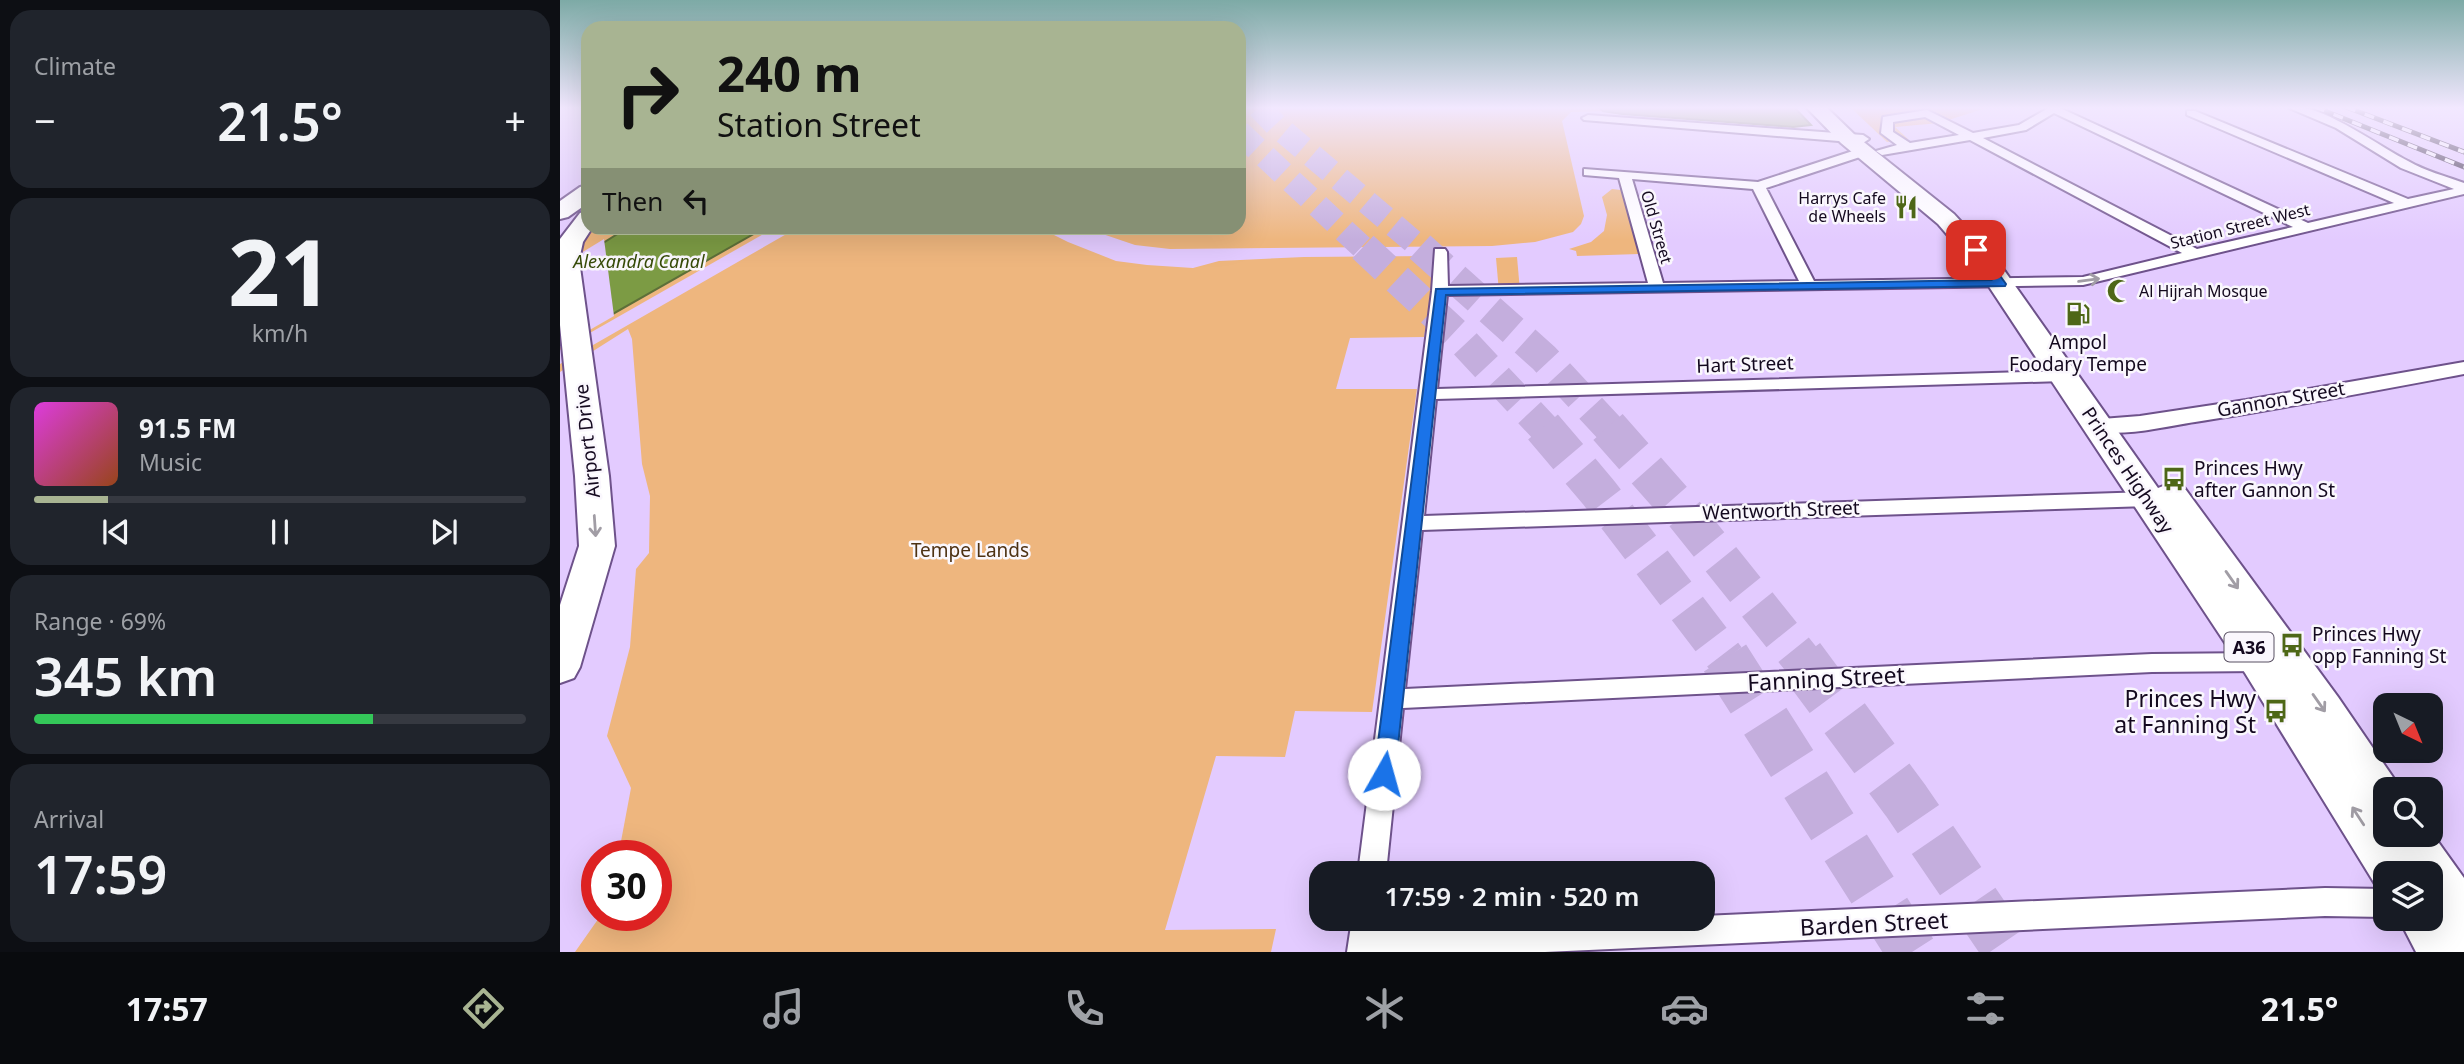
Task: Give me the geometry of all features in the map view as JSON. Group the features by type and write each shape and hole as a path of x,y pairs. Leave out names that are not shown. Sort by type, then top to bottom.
{"highway":[{"name":"Princes Highway","path":"1875,151 1967,221 2109,425 2316,699 2373,785"},
{"path":"560,212 581,197"},
{"name":"Airport Drive","path":"560,667 597,547 579,360 566,260 568,246 581,225"},
{"name":"Princes Highway","path":"2011,284 2063,376 2109,425 2148,499 2259,662 2387,861"},
{"path":"2414,847 2464,920"},
{"path":"2432,931 2446,952"}],"street":[{"path":"1588,172 1758,186 1849,151"},
{"path":"2002,151 2197,254"},
{"path":"2144,151 2307,228"},
{"path":"2283,151 2408,204"},
{"path":"2383,151 2405,165 2464,189"},
{"name":"Old Street","path":"1624,175 1657,288"},
{"path":"1758,186 1810,286"},
{"name":"Station Street West","path":"1440,291 2011,284 2092,280 2464,189"},
{"path":"1374,861 1429,394 1440,291 1440,252"},
{"name":"Gannon Street","path":"2109,425 2246,407 2464,368"},
{"name":"Hart Street","path":"1429,394 2063,376"},
{"name":"Wentworth Street","path":"1414,523 2148,499"},
{"name":"Fanning Street","path":"1394,699 2138,664 2259,662"},
{"name":"Barden Street","path":"1363,939 2325,902 2373,903"}],"green space":[{"path":"1246,151 1569,151 1584,216 1573,232 1535,242 1492,246 1170,249 1135,245 1106,235 1246,235"},
{"path":"1612,189 1621,190 1639,254 1577,256 1576,251 1569,249 1591,242 1604,231 1607,215 1602,197"},
{"path":"588,235 616,235 579,260"},
{"path":"752,235 762,235 560,350 560,344"},
{"name":"Tempe Lands","path":"785,235 1054,235 1116,261 1193,268 1219,261 1304,257 1437,258 1424,337 1350,338 1336,389 1417,389 1372,712 1295,711 1285,757 1216,756 1165,930 1276,929 1271,952 575,952 590,931 672,931 672,840 621,840 631,788 607,736 630,647 636,569 649,553 650,496 642,464 632,339 628,329 560,372 560,364"},
{"path":"1517,257 1520,291 1499,292 1496,258"}],"water":[{"name":"Alexandra Canal","path":"616,235 752,235 560,344 560,270"}],"pier":[{"path":"604,239 614,316 560,347 560,266"}],"tunnel":[{"path":"1260,151 1364,249"},
{"path":"1307,151 1422,249"},
{"path":"1363,247 1457,335 1545,429"},
{"path":"1420,247 1544,358 1610,429"},
{"path":"1543,427 1599,493 1726,659"},
{"path":"1608,427 1683,512 1801,659"},
{"path":"1725,658 1912,952"},
{"path":"1800,658 1906,801 2009,952"}],"railway":[{"path":"2425,151 2464,167"}],"place":[{"name":"Harrys Cafe de Wheels","path":"1906,207"},
{"name":"Al Hijrah Mosque","path":"2119,291"},
{"name":"Ampol Foodary Tempe","path":"2078,314"},
{"name":"Princes Hwy after Gannon St","path":"2174,479"},
{"name":"Princes Hwy opp Fanning St","path":"2292,645"},
{"name":"Princes Hwy at Fanning St","path":"2276,711"}],"route":[{"path":"1384,774 1440,291 2000,284 1976,250"}]}
